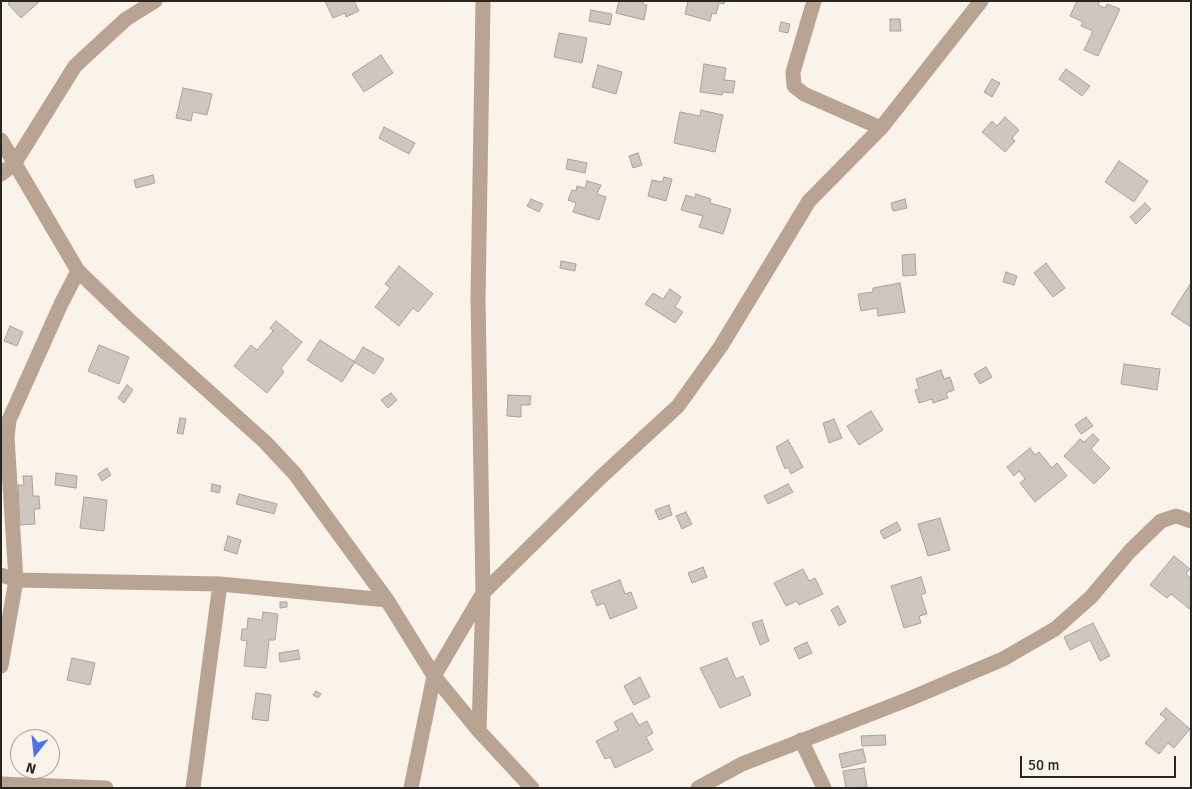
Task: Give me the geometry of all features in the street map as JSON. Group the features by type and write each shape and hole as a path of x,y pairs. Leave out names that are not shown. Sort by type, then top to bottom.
{"street":[{"path":"1,174 14,164 75,66 126,19 155,1"},
{"path":"479,731 483,593 478,347 483,1"},
{"path":"814,1 793,72 794,86 804,94 881,128"},
{"path":"411,788 434,676 483,593 600,478 678,406 721,346 809,201 881,128 981,1"},
{"path":"1,140 78,271 128,319 265,442 313,498 387,600 434,676 479,731 529,786"},
{"path":"1,666 16,580 7,437 9,420 61,304 78,271"},
{"path":"698,788 742,764 909,699 1003,659 1055,629 1092,597 1130,552 1161,521 1176,516 1191,520"},
{"path":"1,575 16,580 220,584 387,600"},
{"path":"192,788 220,584"},
{"path":"801,740 824,788"},
{"path":"1,784 106,788"}],"building":[{"path":"10,1 40,1 21,18 8,4"},
{"path":"325,1 354,1 359,11 346,17 345,13 333,18"},
{"path":"619,1 644,1 643,4 647,5 644,20 616,13"},
{"path":"688,1 725,1 724,4 719,3 716,14 712,13 710,21 685,14"},
{"path":"1077,1 1100,1 1098,5 1105,8 1107,4 1120,9 1098,56 1084,50 1093,31 1081,26 1083,22 1070,16"},
{"path":"591,10 612,14 610,25 589,21"},
{"path":"890,19 900,19 901,31 890,31"},
{"path":"781,22 790,24 788,33 779,31"},
{"path":"559,33 587,38 582,63 554,57"},
{"path":"381,55 393,73 364,92 352,74"},
{"path":"704,64 726,68 724,80 735,81 733,93 723,92 722,95 700,92"},
{"path":"598,65 622,72 616,94 592,87"},
{"path":"1066,69 1090,86 1082,96 1059,79"},
{"path":"992,79 1000,83 992,97 984,92"},
{"path":"183,88 212,94 207,115 193,112 191,121 176,118"},
{"path":"701,110 723,115 715,152 674,143 680,112 700,116"},
{"path":"1005,117 1019,130 1012,138 1015,141 1005,152 982,132 992,121 997,126"},
{"path":"384,127 415,143 409,154 379,138"},
{"path":"638,153 642,165 633,168 629,156"},
{"path":"568,159 587,163 585,173 566,169"},
{"path":"1119,161 1148,181 1134,202 1105,182"},
{"path":"153,175 155,183 136,188 134,180"},
{"path":"664,177 672,179 666,201 648,196 652,180 662,182"},
{"path":"587,181 601,185 597,194 606,197 599,220 573,212 576,203 568,200 572,190 576,191 577,186 585,188"},
{"path":"696,194 711,199 710,203 731,209 723,234 699,227 703,216 681,210 686,195 695,198"},
{"path":"531,199 543,204 539,212 527,206"},
{"path":"905,199 907,208 893,211 891,203"},
{"path":"1145,203 1151,209 1136,224 1130,217"},
{"path":"915,254 916,275 903,276 902,255"},
{"path":"561,261 576,264 575,271 560,268"},
{"path":"1046,263 1065,288 1053,297 1034,273"},
{"path":"399,266 433,294 418,312 413,308 399,326 375,307 390,288 385,284"},
{"path":"1006,272 1017,276 1014,285 1003,282"},
{"path":"900,283 905,312 878,316 877,308 861,311 858,294 873,292 873,288"},
{"path":"1191,283 1191,327 1171,314"},
{"path":"670,289 681,297 675,307 683,312 675,323 645,304 653,293 663,299"},
{"path":"276,321 302,342 281,368 284,372 267,393 234,366 251,345 257,350 273,331 270,328"},
{"path":"10,326 23,332 17,346 4,341"},
{"path":"320,340 355,362 342,382 307,360"},
{"path":"99,345 129,357 119,384 88,371"},
{"path":"363,347 384,359 374,374 354,362"},
{"path":"1124,364 1160,369 1157,390 1121,384"},
{"path":"986,367 992,377 980,384 974,374"},
{"path":"941,370 944,379 950,377 954,390 946,393 948,398 933,403 932,399 919,403 915,390 919,389 916,379"},
{"path":"127,385 133,390 124,403 118,398"},
{"path":"391,393 397,400 388,408 381,400"},
{"path":"508,395 531,396 530,405 521,405 521,417 507,416"},
{"path":"871,411 883,430 859,445 847,426"},
{"path":"1086,417 1093,426 1081,434 1075,425"},
{"path":"180,418 186,419 183,434 177,433"},
{"path":"834,419 842,438 829,443 823,423"},
{"path":"1093,434 1099,440 1091,449 1110,468 1094,484 1064,456 1080,439 1084,442"},
{"path":"788,440 803,467 791,474 788,467 785,469 776,447"},
{"path":"1030,448 1035,455 1039,452 1052,468 1057,463 1067,476 1035,502 1020,483 1025,479 1019,471 1014,476 1007,467"},
{"path":"107,468 111,475 102,481 98,474"},
{"path":"56,473 77,476 76,488 55,485"},
{"path":"23,476 32,476 33,496 39,496 40,509 34,509 35,524 20,525 18,485 24,485"},
{"path":"212,484 221,486 219,493 211,491"},
{"path":"788,484 793,492 768,504 764,496"},
{"path":"239,494 277,504 274,514 236,504"},
{"path":"84,497 107,500 104,531 80,528"},
{"path":"669,505 672,515 659,520 655,510"},
{"path":"686,512 692,524 682,529 676,516"},
{"path":"940,518 950,550 928,556 918,524"},
{"path":"897,522 901,530 884,539 880,531"},
{"path":"228,536 241,540 237,554 224,550"},
{"path":"1174,556 1190,569 1186,574 1191,578 1191,610 1171,594 1167,598 1150,585"},
{"path":"703,567 707,577 692,583 688,573"},
{"path":"803,569 809,581 815,578 823,594 799,605 797,601 786,606 774,583"},
{"path":"921,577 926,593 921,595 927,614 919,616 921,623 904,628 891,586"},
{"path":"620,580 625,594 631,592 637,608 610,619 604,603 597,606 591,591"},
{"path":"280,602 287,602 287,607 280,608"},
{"path":"838,606 846,622 839,626 831,610"},
{"path":"263,612 278,614 275,640 269,640 266,668 244,666 247,641 241,640 242,629 247,629 248,618 262,620"},
{"path":"762,620 769,641 760,645 752,623"},
{"path":"1093,623 1110,656 1100,661 1090,640 1070,650 1064,637"},
{"path":"807,642 812,653 799,659 794,648"},
{"path":"298,650 300,659 280,662 279,653"},
{"path":"72,658 95,663 90,685 67,680"},
{"path":"727,658 736,679 743,676 751,695 720,708 700,668"},
{"path":"640,677 650,697 634,705 624,686"},
{"path":"316,691 321,694 318,698 313,695"},
{"path":"256,693 271,695 268,721 252,719"},
{"path":"1166,708 1190,729 1174,748 1168,743 1159,754 1145,743 1166,719 1160,714"},
{"path":"632,713 639,725 647,721 653,733 646,737 653,750 615,768 610,757 605,759 596,741 618,730 614,722"},
{"path":"885,735 886,745 862,746 861,736"},
{"path":"863,749 866,762 842,768 839,754"},
{"path":"864,768 867,787 846,788 843,771"}]}
